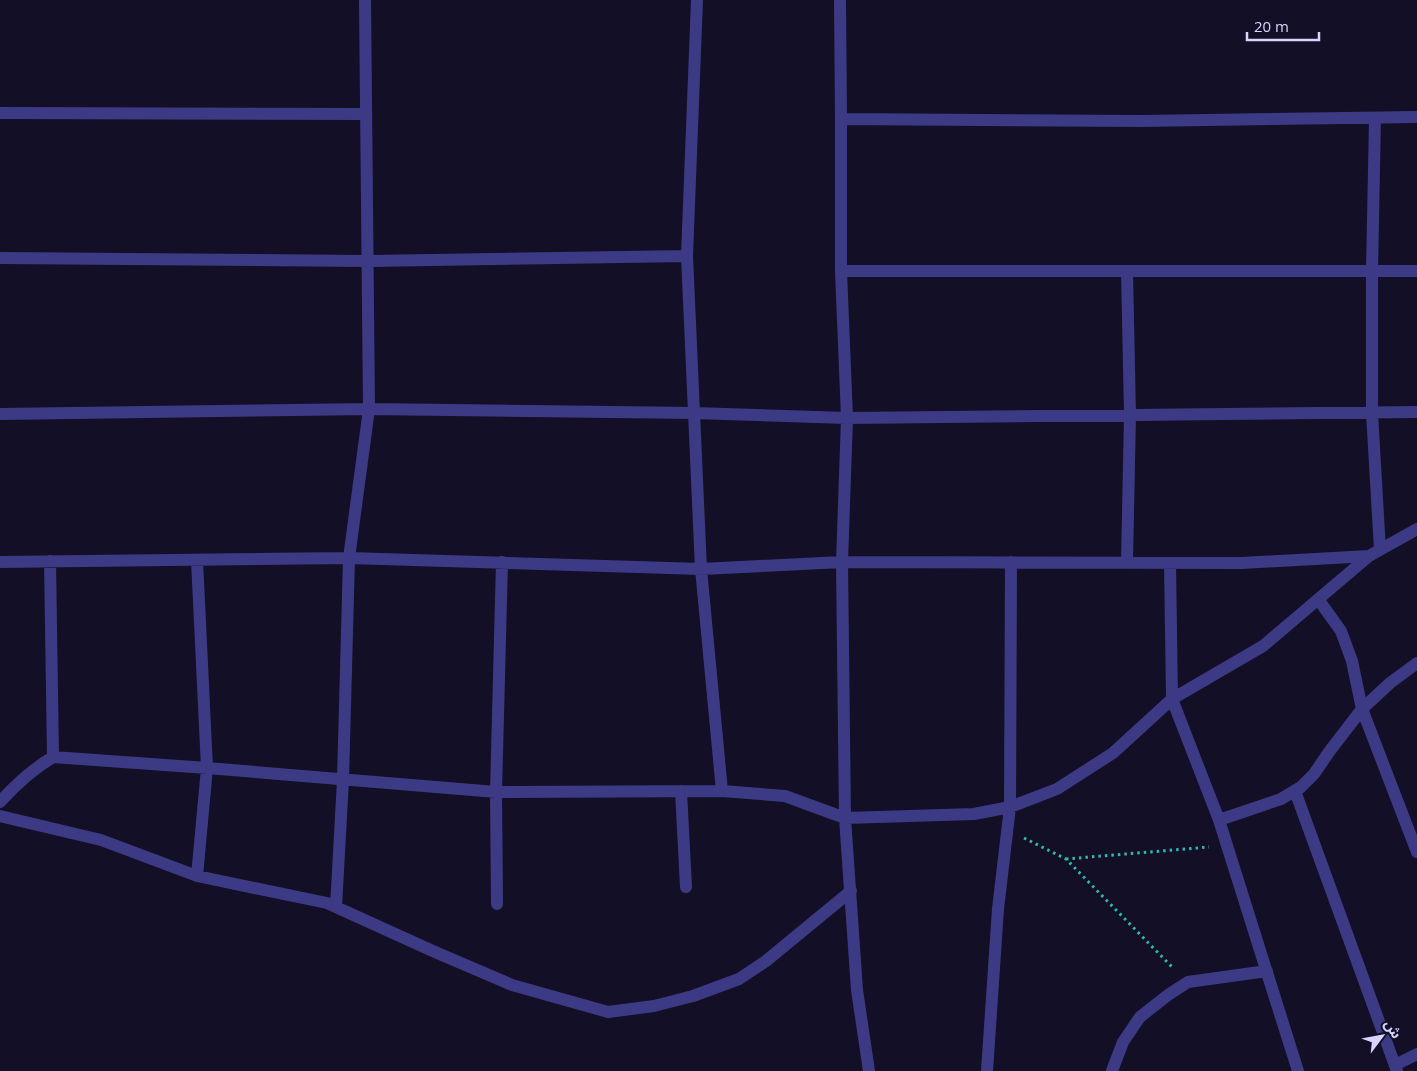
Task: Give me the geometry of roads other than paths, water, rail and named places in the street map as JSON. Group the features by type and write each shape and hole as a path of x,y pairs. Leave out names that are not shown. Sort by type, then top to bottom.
{"street":[{"path":"336,907 343,780 349,558 370,409 365,0"},
{"path":"697,0 686,256 701,569 722,791"},
{"path":"840,0 841,271 847,418 842,562 845,818 857,990 868,1071"},
{"path":"0,113 366,114"},
{"path":"841,119 1140,120 1417,117"},
{"path":"1374,553 1372,271 1375,118"},
{"path":"0,258 368,262 686,256"},
{"path":"841,271 1417,271"},
{"path":"1127,271 1130,415 1127,562"},
{"path":"0,414 370,409 694,413 847,418 1417,412"},
{"path":"0,802 16,784 53,757 496,792 722,791 785,796 845,818 974,814 1010,807 1057,789 1113,753 1172,699 1263,646 1374,553 1417,530"},
{"path":"0,562 349,558 701,569 842,562 1242,563 1374,553"},
{"path":"197,560 207,768 197,876"},
{"path":"50,561 53,757"},
{"path":"497,904 496,792 502,562"},
{"path":"987,1071 998,909 1010,807 1011,562"},
{"path":"1170,563 1172,699 1219,820 1298,1071"},
{"path":"1318,599 1341,631 1352,661 1362,709 1417,852"},
{"path":"1219,820 1281,799 1301,787 1314,774 1362,709 1390,682 1417,663"},
{"path":"681,791 686,887"},
{"path":"1295,791 1396,1068 1417,1054"},
{"path":"0,816 101,840 197,876 327,903 512,985 608,1012 654,1006 693,996 739,978 766,961 851,891"},
{"path":"1112,1071 1124,1042 1140,1017 1188,982 1267,972"}]}
